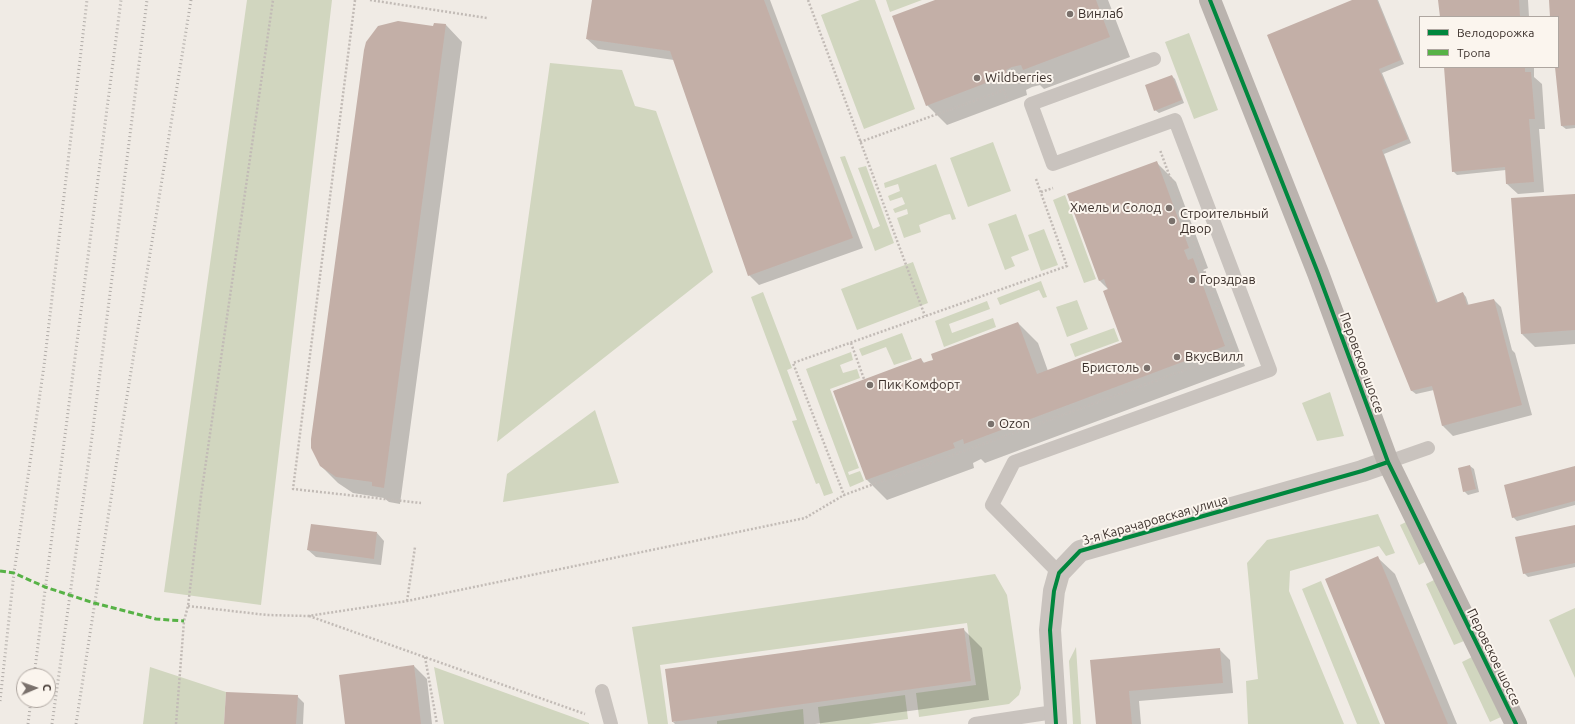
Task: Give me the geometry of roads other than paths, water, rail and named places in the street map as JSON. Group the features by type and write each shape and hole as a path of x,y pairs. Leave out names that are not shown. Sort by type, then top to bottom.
{"street":[{"name":"Перовское шоссе","path":"1210,0 1318,272 1388,462 1516,724"},
{"name":"3-я Карачаровская улица","path":"1055,718 1050,630 1054,591 1059,573 1080,551 1362,471 1388,462"}],"lane":[{"path":"1059,573 992,505 1014,462 1270,370 1175,120 1053,164 1050,156 1031,104 1154,59"},
{"path":"1388,462 1428,448"},
{"path":"602,691 611,724"},
{"path":"975,724 1055,718"}],"railway":[{"path":"0,701 14,573 44,366 87,0"},
{"path":"35,668 121,0"},
{"path":"52,724 91,444 147,0"},
{"path":"76,724 191,0"},
{"path":"28,724 30,708"}],"place":[{"name":"Винлаб","path":"1070,14"},
{"name":"Wildberries","path":"977,78"},
{"name":"Хмель и Солод","path":"1169,208"},
{"name":"Строительный Двор","path":"1172,221"},
{"name":"Горздрав","path":"1192,280"},
{"name":"ВкусВилл","path":"1177,357"},
{"name":"Бристоль","path":"1147,368"},
{"name":"Пик Комфорт","path":"870,385"},
{"name":"Ozon","path":"991,424"}]}
